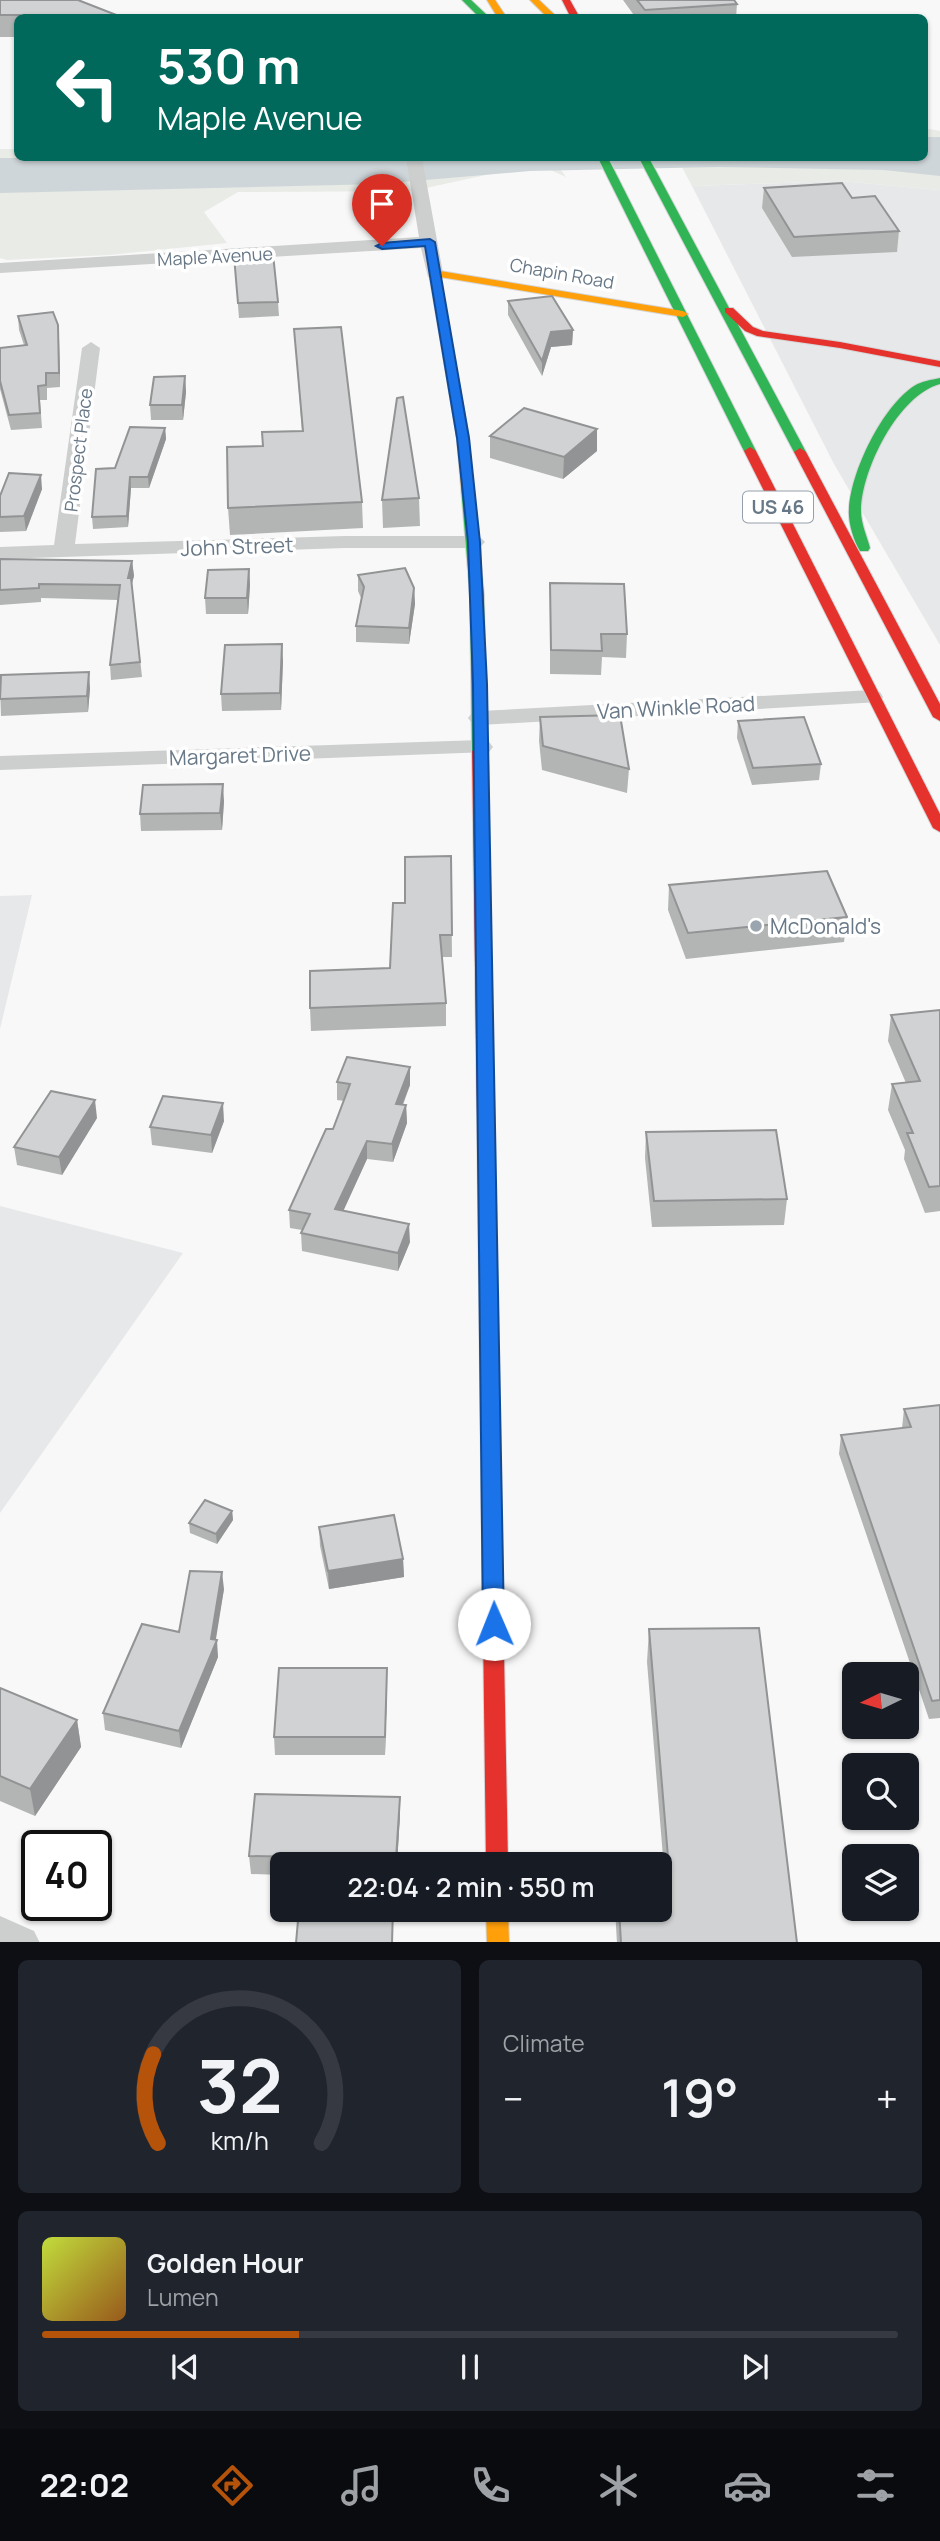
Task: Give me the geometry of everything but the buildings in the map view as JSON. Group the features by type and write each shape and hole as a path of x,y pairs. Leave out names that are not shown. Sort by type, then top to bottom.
{"main road":[{"path":"466,0 482,14"},
{"path":"534,0 550,14"},
{"name":"US 46","path":"605,161 940,828"},
{"name":"US 46","path":"646,161 940,717"},
{"path":"434,273 463,438 474,542 481,747 497,1852"},
{"name":"Chapin Road","path":"434,273 683,314"},
{"path":"724,305 749,328 761,334 840,345 940,364"},
{"path":"876,595 855,511 857,487 866,463 906,399 917,388 940,381"},
{"path":"497,1922 498,1942"}],"street":[{"path":"415,161 434,273"},
{"name":"Maple Avenue","path":"0,268 430,242"},
{"name":"Prospect Place","path":"63,552 91,348"},
{"name":"John Street","path":"0,553 345,542 474,542"},
{"name":"Van Winkle Road","path":"480,718 872,697"},
{"name":"Margaret Drive","path":"0,763 481,747"},
{"path":"0,1933 21,1942"}],"shaded area":[{"path":"928,129 940,131 940,190 841,181 692,186 679,161 928,161"},
{"path":"928,137 940,137 940,176 884,170 718,167 530,171 379,184 0,193 0,158 14,158 14,161 928,161"},
{"path":"0,149 14,149 14,161 554,161 566,177 537,164 412,191 238,192 204,212 227,243 109,255 7,260 0,258"},
{"path":"841,181 940,190 940,645 834,464 692,186"},
{"path":"32,895 0,1029 0,896"},
{"path":"0,1206 183,1253 0,1513"}],"traffic: fast":[{"path":"466,0 482,14"},
{"path":"605,161 750,451"},
{"path":"646,161 800,452"},
{"path":"864,548 855,511 856,497 866,463 884,429 905,401 921,387 940,381"},
{"path":"467,487 477,595 479,751"}],"traffic: slow":[{"path":"491,0 500,14"},
{"path":"534,0 550,14"},
{"path":"467,487 463,438 434,273 683,314"},
{"path":"485,1113 492,1547"},
{"path":"497,1922 498,1942"}],"traffic: jam":[{"path":"566,0 574,14"},
{"path":"729,310 749,329 761,334 840,345 940,364"},
{"path":"750,451 940,828"},
{"path":"800,452 940,717"},
{"path":"479,751 485,1113"},
{"path":"492,1547 497,1852"}],"place":[{"name":"McDonald's","path":"756,926"}],"route":[{"path":"382,246 430,242 463,438 474,542 480,684 494,1624"}]}
